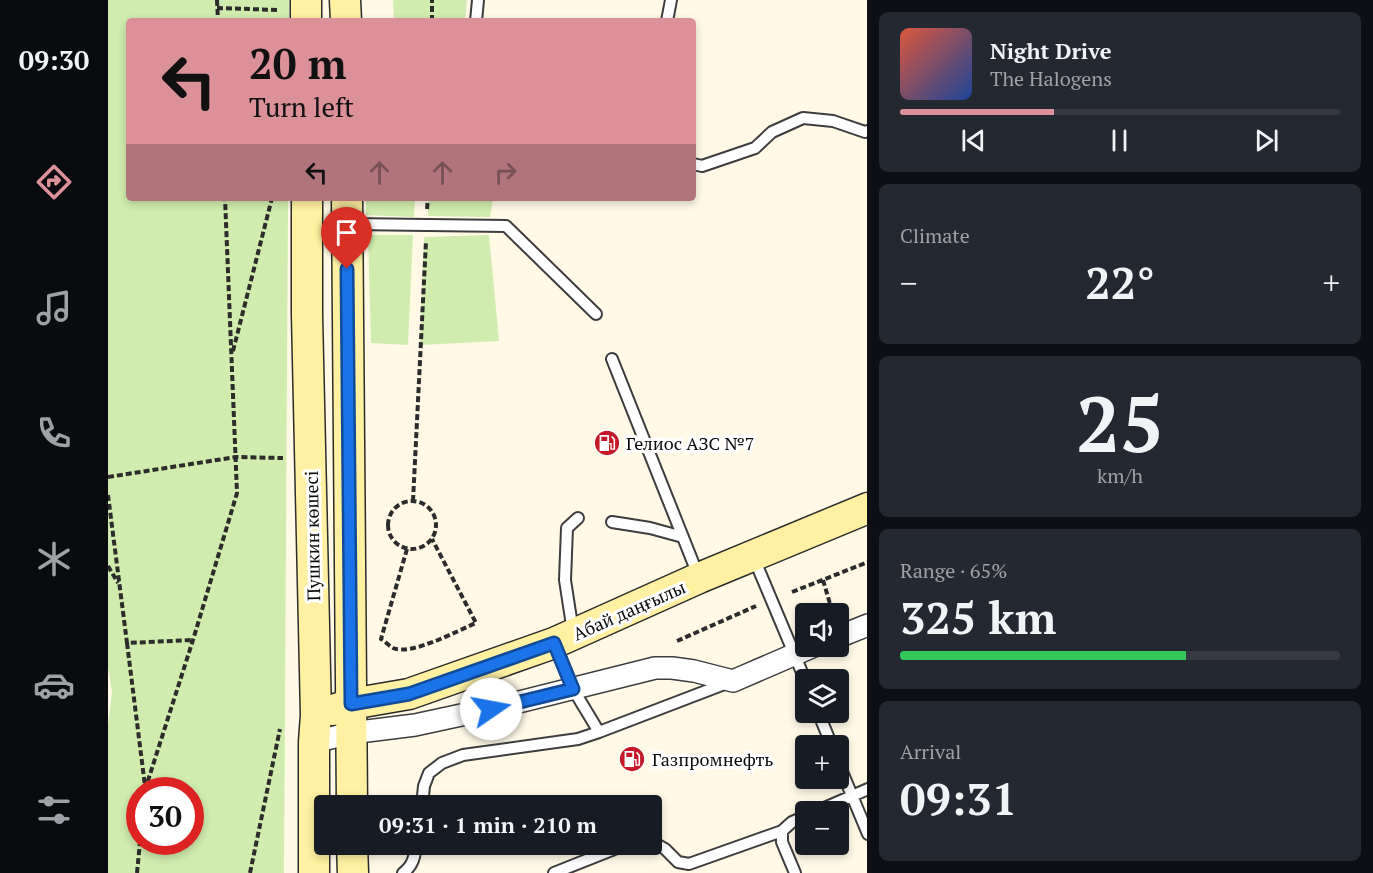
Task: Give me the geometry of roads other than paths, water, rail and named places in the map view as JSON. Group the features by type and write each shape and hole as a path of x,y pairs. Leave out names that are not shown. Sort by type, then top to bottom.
{"main road":[{"path":"306,0 306,18"},
{"path":"345,0 346,18"},
{"name":"Пушкин көшесі","path":"307,201 315,728 314,873"},
{"name":"Пушкин көшесі","path":"347,211 352,795"},
{"name":"Абай даңғылы","path":"315,728 351,719 409,694 564,639 699,578 867,508"},
{"path":"352,855 353,873"}],"street":[{"path":"849,632 867,625"},
{"path":"351,719 415,724 503,706 655,668 694,671 733,681 794,654"}],"lane":[{"path":"476,18 478,0"},
{"path":"668,18 671,0"},
{"path":"696,165 702,166 755,148 772,132 803,118 833,121 867,132"},
{"path":"347,211 427,225 506,226 596,314"},
{"path":"612,359 699,578"},
{"path":"578,518 567,528 564,639 573,689 599,732"},
{"path":"612,522 650,528 683,537"},
{"path":"753,556 800,669"},
{"path":"423,795 429,773 442,763 463,755 578,739 733,681"},
{"path":"849,788 867,834"},
{"path":"839,801 867,789"},
{"path":"662,847 678,862 689,864 782,831 795,821"},
{"path":"782,831 782,842 795,873"},
{"path":"403,873 414,855"},
{"path":"554,873 599,855"}],"place":[{"name":"Гелиос АЗС №7","path":"607,443"},
{"name":"Газпромнефть","path":"632,759"}]}
